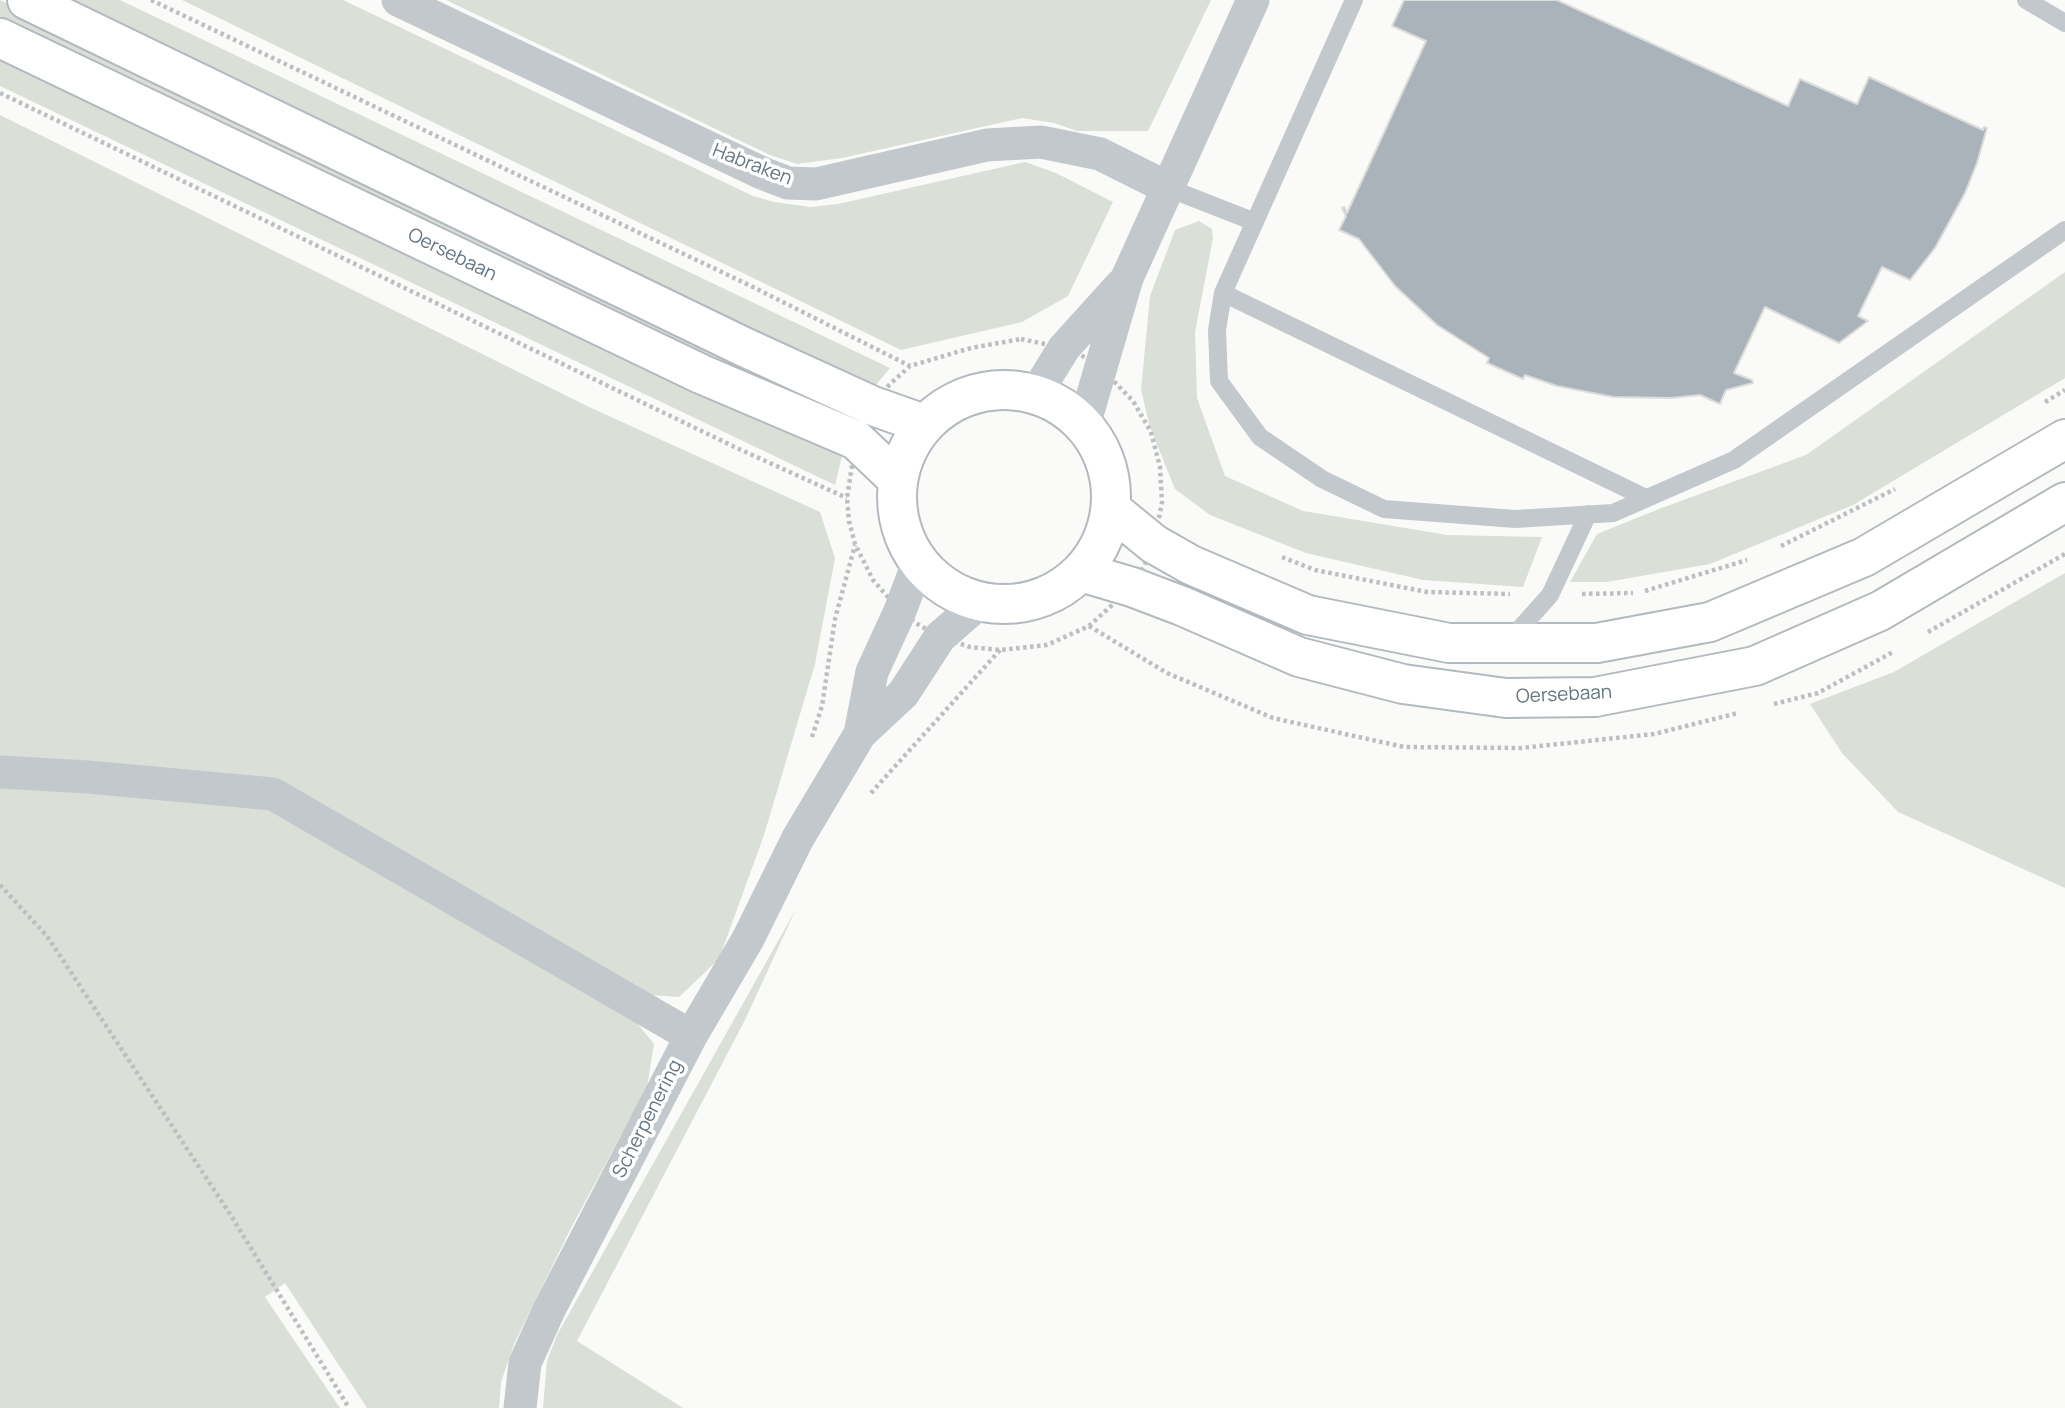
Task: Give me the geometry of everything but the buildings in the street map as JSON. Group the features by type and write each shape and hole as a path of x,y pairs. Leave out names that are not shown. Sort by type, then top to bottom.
{"main road":[{"path":"27,0 731,341 873,406 924,424"},
{"name":"Oersebaan","path":"0,38 689,368 856,440 897,479"},
{"path":"991,390 1035,395 1059,405 1084,425 1107,464 1111,509 1106,532 1096,554 1081,572 1051,594 1017,604 980,602 946,587 918,563 899,523 897,479 906,450 924,424 954,401 991,390"},
{"path":"1111,509 1154,544 1191,565 1308,615 1450,643 1597,643 1710,622 1864,557 2065,439"},
{"name":"Oersebaan","path":"1081,572 1182,606 1299,657 1403,684 1506,698 1595,698 1755,666 1880,611 2065,502"}],"street":[{"name":"Habraken","path":"398,0 750,168 788,183 816,184 987,145 1041,142 1100,154 1168,188"},
{"path":"1084,425 1127,278 1253,0"},
{"path":"1035,395 1064,348 1127,278"},
{"name":"Scherpenering","path":"860,734 872,672 918,563"},
{"name":"Scherpenering","path":"520,1408 525,1363 549,1310 691,1036 748,939 798,838 860,734 903,694 940,637 980,602"},
{"path":"0,772 273,793 691,1036"}],"lane":[{"path":"1354,0 1223,293 1217,330 1219,381 1260,437 1322,479 1384,509 1515,519 1613,513 1734,460 2065,230"},
{"path":"2026,0 2065,23"},
{"path":"1168,188 1255,222"},
{"path":"1223,293 1646,498"},
{"path":"1507,643 1549,595 1588,514"}],"path":[{"path":"151,0 751,286 910,366"},
{"path":"0,93 739,449 847,498"},
{"path":"1021,339 1064,348 1081,355 1101,368 1133,401 1150,432 1160,467 1162,502 1154,544 1132,587 1088,626 1047,645 1000,650 970,647 940,637 919,625 900,611 873,580 855,544 849,521 847,498 856,440 873,406 889,385 910,366 971,348 1021,339"},
{"path":"809,745 822,706 835,619 855,544"},
{"path":"863,802 1000,650"},
{"path":"0,885 47,936 230,1214 349,1408"}],"shaded area":[{"path":"0,0 562,267 857,414 849,431 0,30"},
{"path":"53,0 120,0 890,368 870,392"},
{"path":"182,0 343,0 753,196 774,202 811,207 838,204 1025,162 1056,173 1113,202 1068,296 1022,322 901,350"},
{"path":"446,0 1211,0 1148,131 1077,131 1054,123 1022,118 842,158 797,164 770,155"},
{"path":"0,55 843,452 835,485 0,86"},
{"path":"0,115 589,407 820,512 835,558 815,664 764,835 719,959 679,997 651,995 633,1018 654,1044 647,1087 572,1226 514,1344 501,1382 499,1408 367,1408 285,1283 265,1297 340,1408 0,1408"},
{"path":"1199,221 1212,229 1213,238 1195,332 1197,398 1225,476 1303,511 1447,535 1542,537 1523,587 1423,580 1306,553 1210,515 1175,489 1150,427 1141,390 1150,296 1175,230"},
{"path":"2065,272 2065,378 1853,505 1710,564 1607,582 1570,582 1597,534 1806,455"},
{"path":"2065,573 2065,888 1898,812 1842,753 1810,704 1894,672"},
{"path":"796,909 745,1020 577,1341 683,1408 543,1408 547,1361 557,1335"}]}
